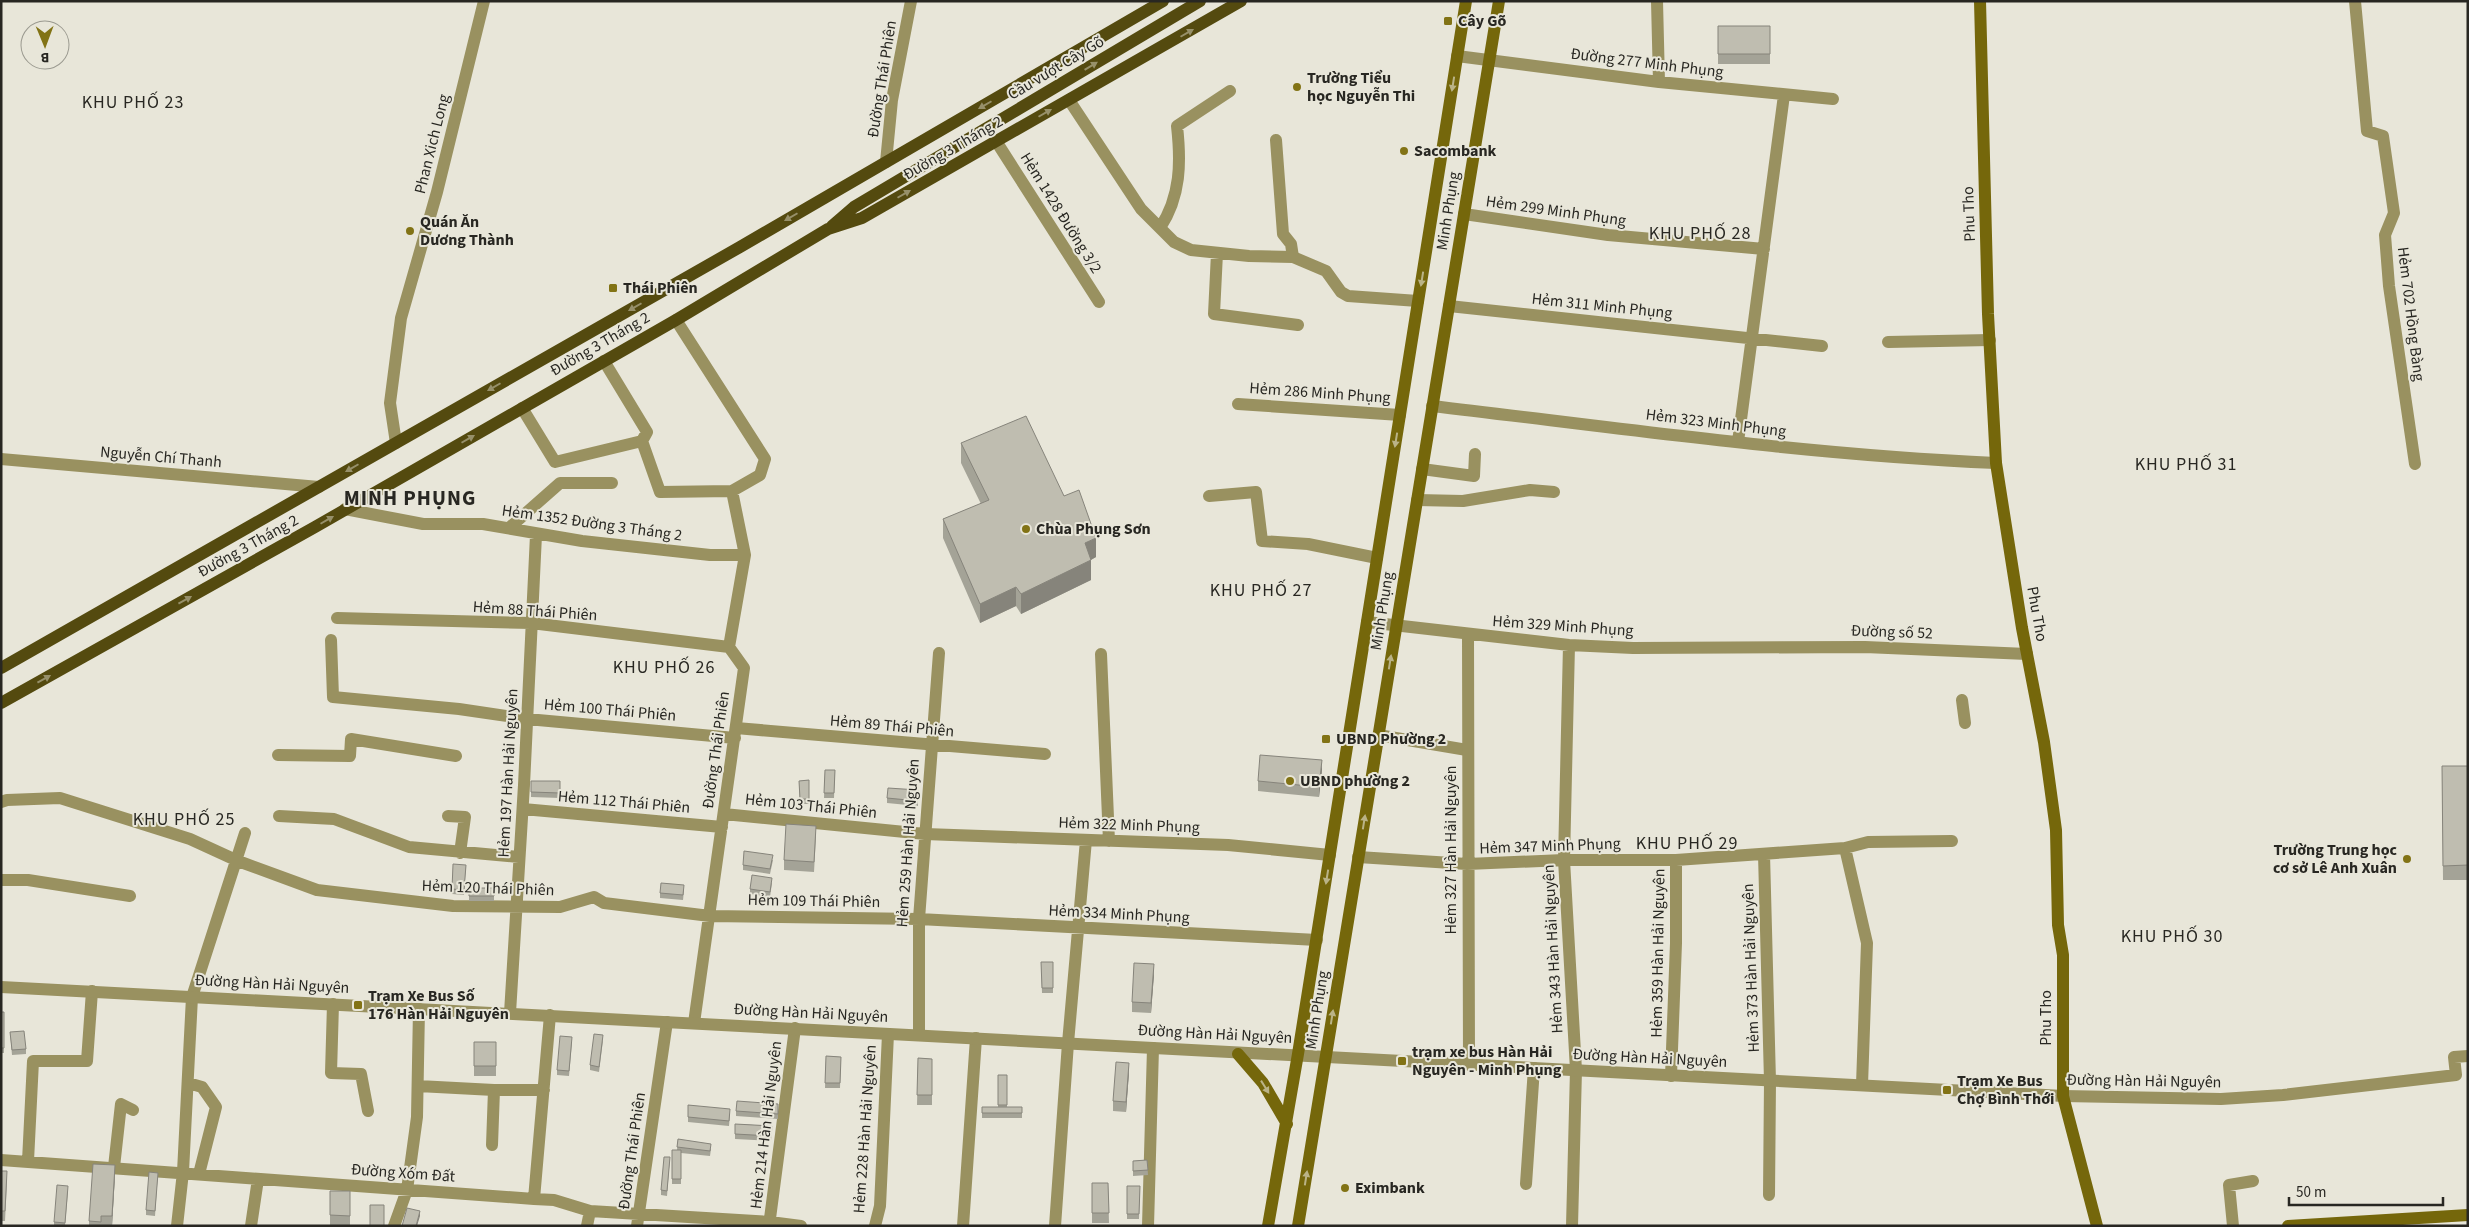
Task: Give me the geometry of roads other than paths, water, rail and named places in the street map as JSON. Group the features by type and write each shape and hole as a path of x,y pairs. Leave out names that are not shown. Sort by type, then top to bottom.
{"main road":[{"name":"Đường 3 Tháng 2","path":"1,668 886,162 1163,1"},
{"name":"Cầu vượt Cây Gõ","path":"828,229 854,207 1200,1"},
{"name":"Đường 3 Tháng 2","path":"1,703 676,320 828,229 862,218 1241,1"},
{"name":"Minh Phụng","path":"1268,1226 1287,1124 1317,940 1466,1"},
{"name":"Minh Phụng","path":"1298,1226 1500,1"},
{"name":"Phu Tho","path":"1980,1 1990,340 1996,463 2027,654 2044,742 2056,830 2058,925 2063,956 2063,1096 2097,1226"},
{"path":"1238,1054 1263,1083 1287,1124"},
{"path":"2288,1226 2468,1215"}],"street":[{"name":"Phan Xich Long","path":"396,443 390,403 401,318 437,192 484,1"},
{"name":"Đường Thái Phiên","path":"886,162 892,100 911,1"},
{"path":"1657,1 1659,82"},
{"name":"Hẻm 702 Hồng Bàng","path":"2355,1 2367,132 2383,136 2394,213 2385,235 2388,278 2415,464"},
{"name":"Đường 277 Minh Phụng","path":"1457,56 1659,82 1833,100"},
{"path":"1160,228 1171,211 1181,159 1177,126 1230,91"},
{"path":"1738,442 1784,95"},
{"path":"1069,100 1141,209 1174,242 1190,250 1293,257 1326,271 1341,292 1348,296 1418,301"},
{"path":"1276,140 1284,234 1291,244 1293,257"},
{"name":"Hẻm 1428 Đường 3/2","path":"996,141 1098,302"},
{"name":"Hẻm 299 Minh Phụng","path":"1464,214 1608,235 1764,248"},
{"path":"1217,253 1214,314 1298,326"},
{"name":"Hẻm 311 Minh Phụng","path":"1449,306 1822,346"},
{"path":"642,441 660,492 732,491 760,475 765,459 676,320"},
{"path":"1888,342 1990,340"},
{"path":"522,408 555,462 642,441 647,432 604,361"},
{"name":"Hẻm 286 Minh Phụng","path":"1238,404 1400,415"},
{"name":"Hẻm 323 Minh Phụng","path":"1432,406 1773,447 1907,459 1996,463"},
{"path":"1422,469 1474,476 1475,454"},
{"name":"Nguyễn Chí Thanh","path":"1,459 319,487"},
{"path":"509,528 560,483 612,483"},
{"path":"1417,500 1463,501 1530,490 1554,492"},
{"path":"729,647 745,555 732,491"},
{"path":"1209,496 1256,492 1262,542 1308,544 1377,558"},
{"name":"Hẻm 1352 Đường 3 Tháng 2","path":"345,509 423,524 483,524 536,535 710,555 745,555"},
{"name":"Hẻm 197 Hàn Hải Nguyên","path":"510,1014 536,535"},
{"name":"Hẻm 88 Thái Phiên","path":"337,618 531,623 729,647"},
{"name":"Hẻm 329 Minh Phụng","path":"1367,622 1569,645 1633,648 1757,648"},
{"name":"Hẻm 327 Hàn Hải Nguyên","path":"1468,634 1467,864 1469,1064"},
{"name":"Hẻm 100 Thái Phiên","path":"331,640 333,697 459,709 527,719 735,733"},
{"name":"Hẻm 343 Hàn Hải Nguyên","path":"1569,645 1564,860 1576,1070 1572,1226"},
{"name":"Đường Thái Phiên","path":"694,1024 744,668 729,647"},
{"name":"Đường số 52","path":"1757,648 1865,647 2027,654"},
{"name":"Hẻm 259 Hàn Hải Nguyên","path":"919,1035 919,919 939,653"},
{"path":"1101,654 1109,841"},
{"path":"1962,700 1965,722"},
{"name":"Hẻm 89 Thái Phiên","path":"735,733 1045,754"},
{"path":"1378,735 1468,750"},
{"path":"278,755 350,756 351,740 456,756"},
{"name":"Hẻm 120 Thái Phiên","path":"1,802 7,800 60,798 190,839 238,861 317,890 453,906 516,905 560,907 594,897 604,903 710,916"},
{"name":"Hẻm 112 Thái Phiên","path":"522,809 722,827"},
{"name":"Hẻm 103 Thái Phiên","path":"724,814 925,834"},
{"path":"279,816 334,820 408,847 519,857"},
{"path":"448,816 465,817 460,853"},
{"path":"177,1226 183,1172 192,997 238,861 245,833"},
{"name":"Hẻm 322 Minh Phụng","path":"925,834 1228,845 1330,855"},
{"path":"1055,1226 1068,1043 1086,840"},
{"name":"Hẻm 347 Minh Phụng","path":"1358,856 1467,864 1564,860 1676,860 1846,848 1868,842 1952,841"},
{"path":"1846,848 1867,943 1862,1086"},
{"name":"Hẻm 373 Hàn Hải Nguyên","path":"1764,854 1770,1081 1769,1195"},
{"name":"Hẻm 359 Hàn Hải Nguyên","path":"1671,1076 1676,942 1676,860"},
{"path":"1,880 28,880 130,896"},
{"name":"Hẻm 109 Thái Phiên","path":"710,916 919,919"},
{"name":"Hẻm 334 Minh Phụng","path":"919,919 1317,940"},
{"name":"Đường Hàn Hải Nguyên","path":"1,987 795,1028 1238,1054 1298,1054 1671,1076 2063,1096 2221,1098 2283,1095 2456,1075 2454,1057 2468,1056"},
{"path":"28,1161 33,1061 87,1061 92,991"},
{"path":"334,1004 331,1073 361,1074 368,1111"},
{"path":"394,1226 407,1190 417,1118 419,1009"},
{"path":"534,1198 550,1016"},
{"name":"Đường Thái Phiên","path":"639,1220 667,1022"},
{"name":"Hẻm 214 Hàn Hải Nguyên","path":"769,1224 795,1028"},
{"name":"Hẻm 228 Hàn Hải Nguyên","path":"875,1226 880,1206 888,1034"},
{"path":"963,1226 976,1038"},
{"path":"1148,1226 1154,1048"},
{"path":"1526,1184 1534,1068"},
{"path":"188,1083 202,1087 216,1107 199,1174"},
{"path":"418,1086 494,1090 544,1090"},
{"path":"492,1145 494,1090"},
{"path":"114,1167 121,1104 133,1110"},
{"name":"Đường Xóm Đất","path":"1,1160 534,1198 554,1200 590,1211 639,1220 801,1226"},
{"path":"251,1226 258,1179"},
{"path":"2233,1226 2229,1184 2253,1181"},
{"path":"587,1226 590,1211"}],"place":[{"name":"Cây Gõ","path":"1448,21"},
{"name":"Trường Tiểu học Nguyễn Thi","path":"1297,87"},
{"name":"Sacombank","path":"1404,151"},
{"name":"Quán Ăn Dương Thành","path":"410,231"},
{"name":"Thái Phiên","path":"613,288"},
{"name":"Chùa Phụng Sơn","path":"1026,529"},
{"name":"UBND Phường 2","path":"1326,739"},
{"name":"UBND phường 2","path":"1290,781"},
{"name":"Trường Trung học cơ sở Lê Anh Xuân","path":"2407,859"},
{"name":"Trạm Xe Bus Số 176 Hàn Hải Nguyên","path":"358,1005"},
{"name":"trạm xe bus Hàn Hải Nguyên - Minh Phụng","path":"1402,1061"},
{"name":"Trạm Xe Bus Chợ Bình Thới","path":"1947,1090"},
{"name":"Eximbank","path":"1345,1188"}],"district":[{"name":"KHU PHỐ 23","path":"133,102"},
{"name":"KHU PHỐ 28","path":"1700,233"},
{"name":"KHU PHỐ 31","path":"2186,464"},
{"name":"MINH PHỤNG","path":"410,498"},
{"name":"KHU PHỐ 27","path":"1261,590"},
{"name":"KHU PHỐ 26","path":"664,667"},
{"name":"KHU PHỐ 25","path":"184,819"},
{"name":"KHU PHỐ 29","path":"1687,843"},
{"name":"KHU PHỐ 30","path":"2172,936"}]}
